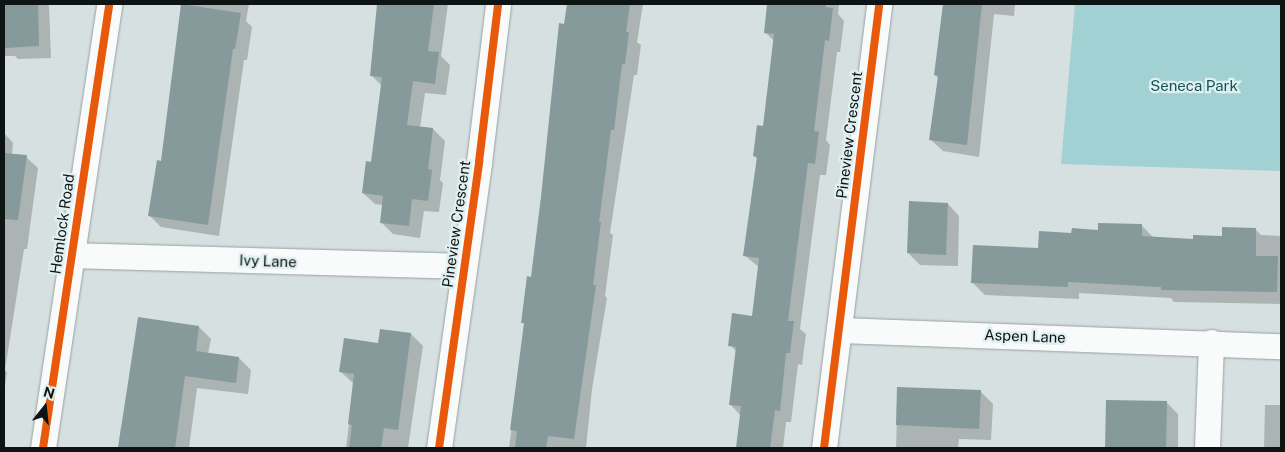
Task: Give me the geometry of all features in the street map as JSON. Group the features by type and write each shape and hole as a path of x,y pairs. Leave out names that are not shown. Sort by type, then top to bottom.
{"street":[{"name":"Hemlock Road","path":"43,448 109,4"},
{"name":"Pineview Crescent","path":"439,448 498,4"},
{"name":"Pineview Crescent","path":"824,448 879,4"},
{"name":"Ivy Lane","path":"71,255 464,266"},
{"name":"Aspen Lane","path":"838,330 1212,342 1281,346"},
{"path":"1207,448 1212,342"}],"green space":[{"name":"Seneca Park","path":"1075,4 1281,4 1281,171 1061,164"}],"building":[{"path":"4,4 38,4 39,46 5,48"},
{"path":"181,4 241,13 235,49 233,49 208,225 148,216 157,160 161,161"},
{"path":"377,4 434,4 428,51 439,52 435,84 413,81 407,125 433,128 428,169 432,170 428,201 412,199 409,226 380,223 383,196 362,193 366,161 371,162 382,77 370,76"},
{"path":"567,4 630,4 626,32 629,32 625,64 622,64 614,130 611,130 599,222 601,222 593,285 596,285 574,439 548,436 546,448 515,448 517,431 510,430 524,323 521,323 527,276 531,277 559,23 564,24"},
{"path":"767,4 826,4 826,7 833,8 829,41 825,40 814,131 819,132 815,164 808,163 788,321 794,321 790,353 786,353 780,411 775,410 770,448 736,448 741,406 729,405 736,347 728,346 732,313 752,316 759,258 743,256 757,157 753,156 757,125 763,126 774,34 764,33"},
{"path":"943,4 982,4 967,145 929,140 938,76 934,75"},
{"path":"4,153 27,155 18,220 4,219"},
{"path":"909,201 948,203 946,255 907,253"},
{"path":"1098,223 1142,224 1142,236 1193,239 1193,235 1222,236 1222,227 1256,228 1256,256 1278,256 1277,292 1161,290 1161,287 1068,282 1068,287 971,283 973,245 1038,248 1039,231 1071,233 1072,228 1098,230"},
{"path":"138,317 199,326 196,351 239,357 236,383 185,376 175,448 118,448"},
{"path":"380,329 411,333 398,430 384,428 381,448 349,448 352,425 348,424 354,374 339,372 344,338 378,343"},
{"path":"897,387 981,390 979,429 896,425"},
{"path":"1106,400 1167,401 1166,448 1105,448"}],"cycle path":[{"path":"43,448 109,4"},
{"path":"439,448 479,162 498,4"},
{"path":"824,448 879,4"}]}
